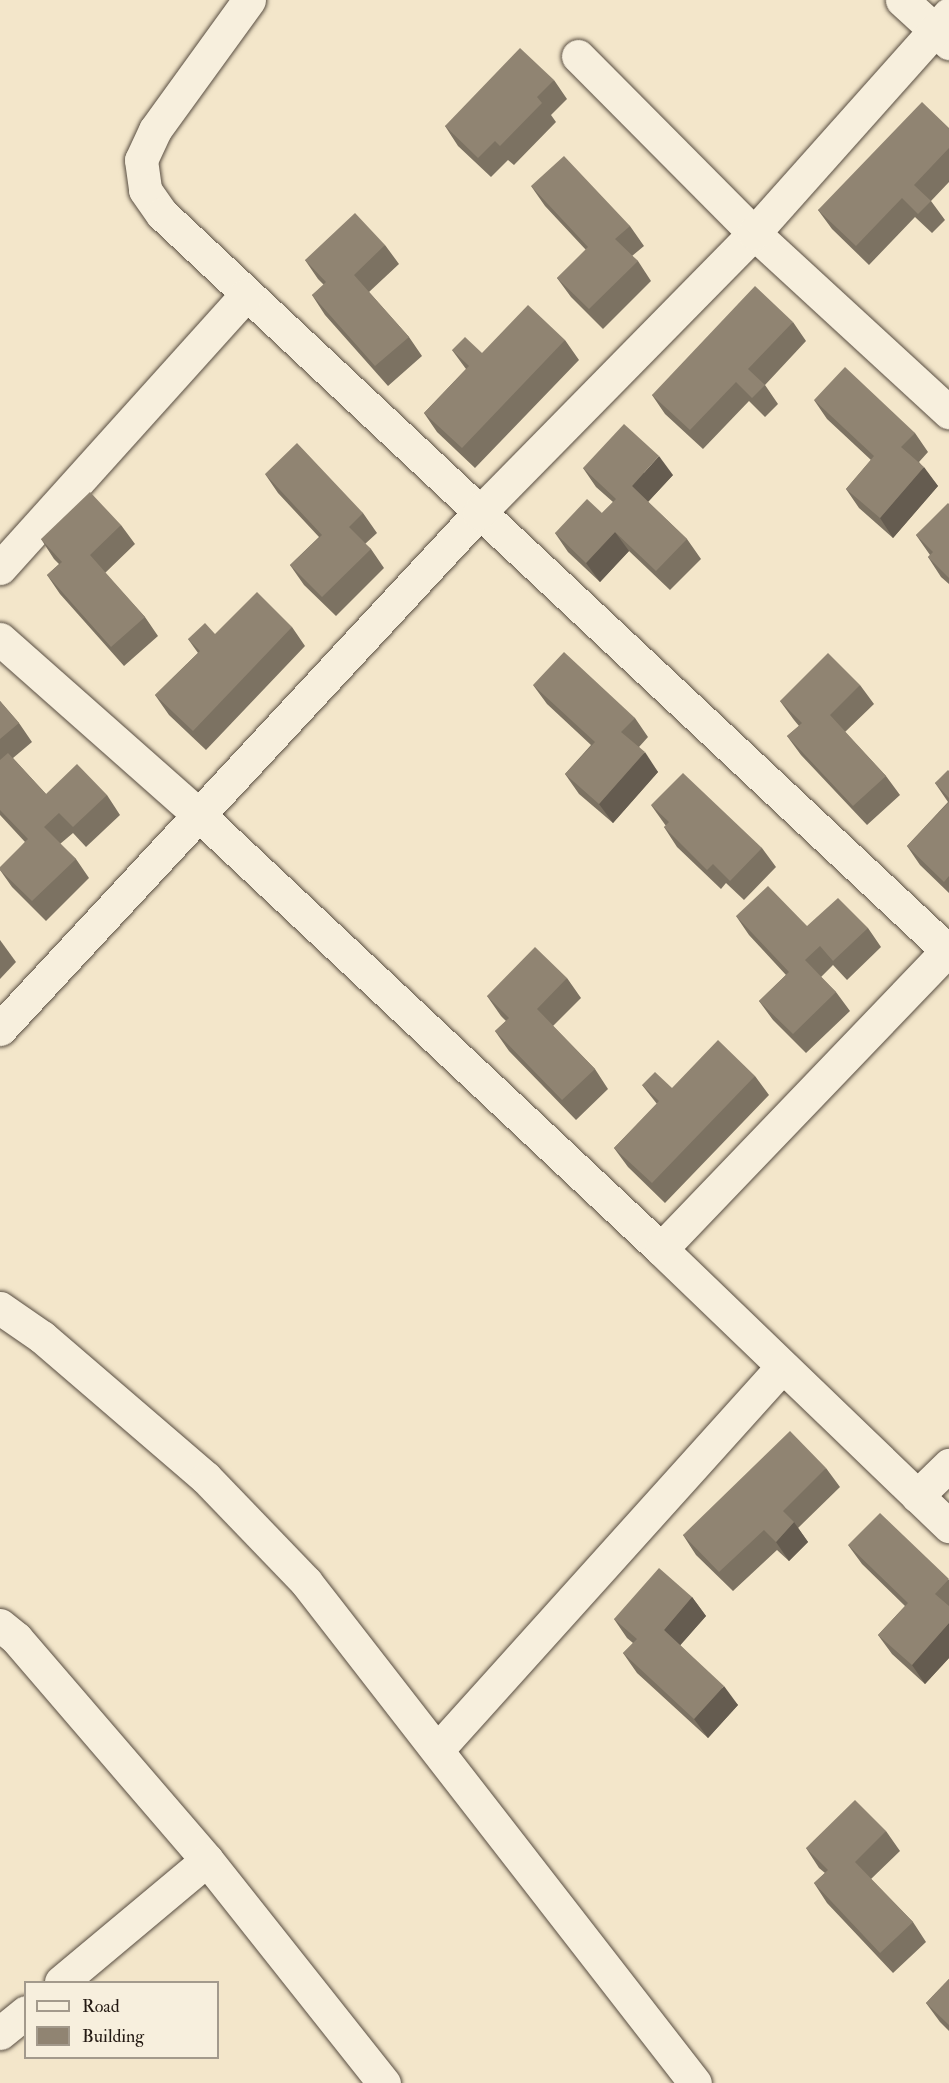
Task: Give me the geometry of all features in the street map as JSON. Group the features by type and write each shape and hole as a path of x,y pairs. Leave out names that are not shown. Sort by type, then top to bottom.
{"street":[{"path":"249,0 155,130 141,160 145,190 162,214 949,951 661,1249"},
{"path":"0,1029 479,513 754,233 944,29 902,0"},
{"path":"578,56 754,233 949,412"},
{"path":"0,568 246,295"},
{"path":"0,639 200,816 661,1249 949,1526"},
{"path":"0,1308 42,1336 206,1478 306,1582 438,1749 695,2083"},
{"path":"438,1749 782,1367"},
{"path":"917,1496 949,1465"},
{"path":"5,1634 207,1860 384,2083"},
{"path":"63,1981 207,1860"},
{"path":"0,2033 24,2014"}],"building":[{"path":"520,48 554,80 537,97 542,103 500,146 495,141 478,158 445,126"},
{"path":"922,102 949,128 949,148 914,185 931,201 918,214 902,198 856,246 818,210"},
{"path":"564,156 630,226 615,239 638,261 589,309 557,278 588,247 531,186"},
{"path":"355,213 385,245 354,275 409,337 375,366 312,295 326,282 305,260"},
{"path":"755,286 793,322 748,369 765,385 752,398 736,382 690,430 652,395"},
{"path":"528,305 565,340 462,448 424,413 469,366 452,350 465,337 482,353"},
{"path":"845,367 915,433 901,447 924,467 880,518 846,489 874,456 814,400"},
{"path":"624,424 659,456 632,486 687,539 656,571 615,532 586,563 555,533 587,499 602,513 616,499 583,468"},
{"path":"297,443 363,513 349,527 371,549 322,597 290,565 322,535 265,474"},
{"path":"90,492 121,525 90,555 145,617 111,647 47,575 62,562 41,539"},
{"path":"948,503 949,578 928,557 933,552 916,535"},
{"path":"257,592 292,627 193,731 155,695 200,651 188,639 205,623 215,634"},
{"path":"564,652 635,718 621,732 645,752 599,804 565,774 595,742 533,685"},
{"path":"828,653 860,685 830,715 886,776 853,806 787,736 802,723 780,701"},
{"path":"0,701 19,723 0,739"},
{"path":"8,753 46,794 77,764 107,795 73,827 59,813 44,827 76,859 32,901 0,870 0,867 28,839 0,810 0,760"},
{"path":"949,771 949,798 935,783"},
{"path":"683,773 762,848 730,881 713,864 707,870 664,827 669,822 651,805"},
{"path":"949,802 949,876 944,882 907,846"},
{"path":"768,886 807,926 838,898 868,928 833,961 820,946 805,960 836,992 793,1034 759,1001 789,972 736,916"},
{"path":"535,947 567,978 537,1009 595,1069 562,1100 495,1031 509,1018 487,996"},
{"path":"718,1040 755,1076 652,1183 614,1148 659,1101 642,1085 655,1072 672,1088"},
{"path":"790,1431 826,1468 783,1511 794,1522 776,1542 764,1530 719,1572 683,1535"},
{"path":"880,1513 949,1579 935,1594 949,1606 949,1623 912,1665 878,1635 908,1603 848,1545"},
{"path":"659,1568 692,1597 664,1630 724,1686 694,1719 623,1653 637,1639 614,1619"},
{"path":"855,1800 886,1831 855,1862 913,1922 880,1953 814,1883 828,1870 806,1848"},
{"path":"949,1979 949,2025 926,2003"}]}
